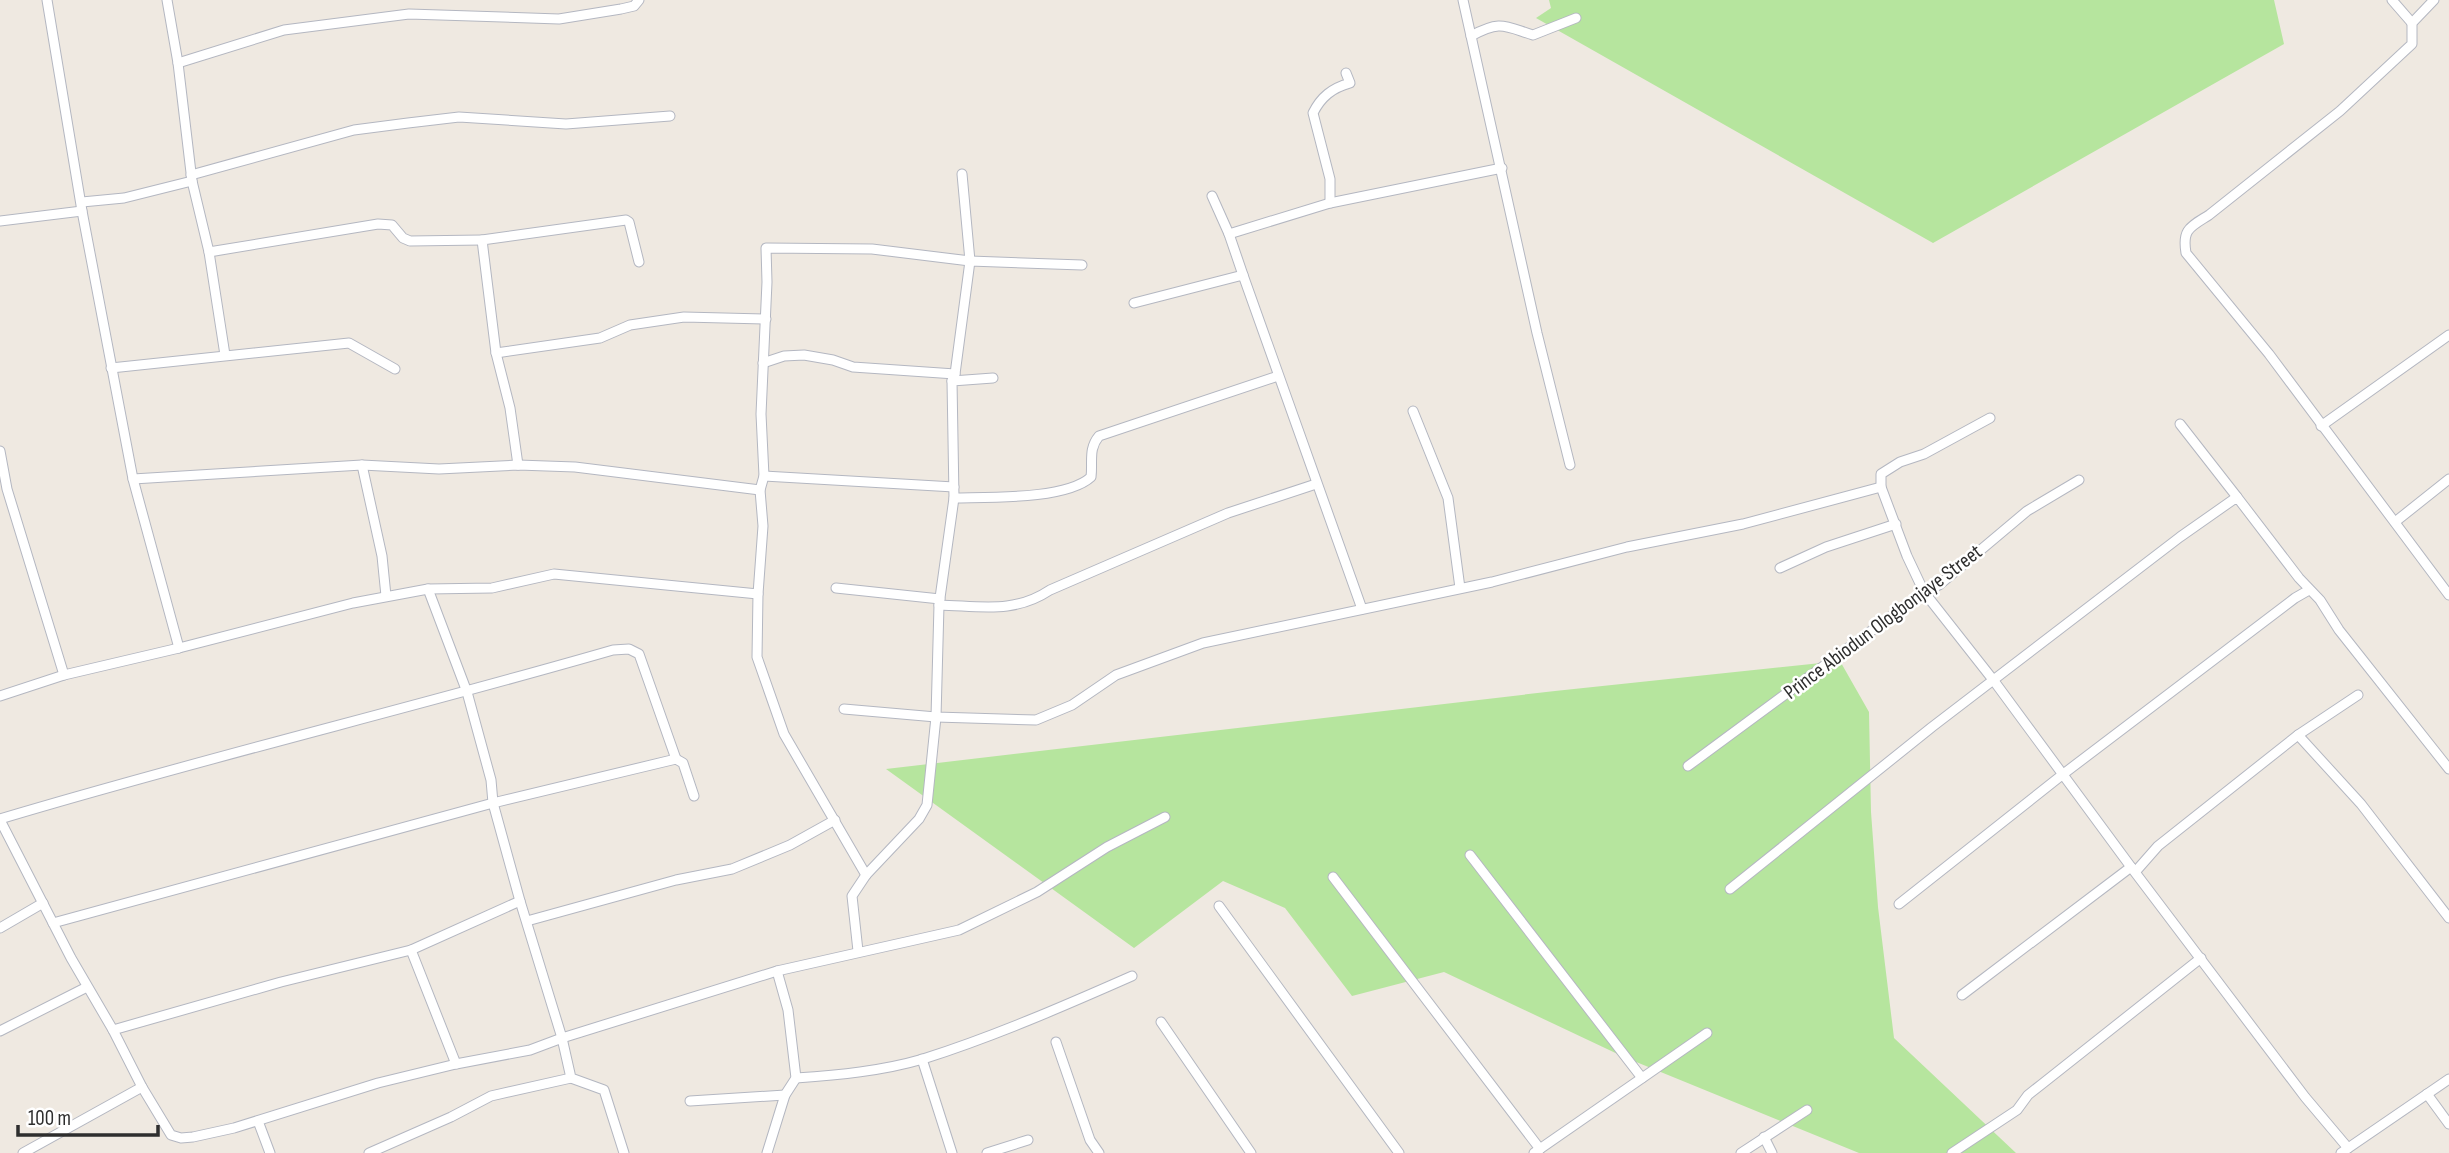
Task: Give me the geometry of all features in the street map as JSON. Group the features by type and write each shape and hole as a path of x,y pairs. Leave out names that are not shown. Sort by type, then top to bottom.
{"street":[{"path":"47,0 82,207 133,479 179,648"},
{"path":"167,0 178,63 192,178 209,252 225,355"},
{"path":"178,63 284,30 409,14 559,19 634,6 639,0"},
{"path":"1463,0 1537,333 1570,465"},
{"path":"2392,0 2412,23 2412,44 2340,111 2219,207 2189,227 2183,238 2186,253 2269,354 2449,595"},
{"path":"2412,23 2434,0"},
{"path":"1471,36 1490,26 1501,25 1533,34 1576,18"},
{"path":"1330,203 1330,179 1313,113 1327,94 1350,83 1346,73"},
{"path":"0,221 124,198 354,130 459,117 566,124 670,116"},
{"path":"1229,234 1330,203 1502,168"},
{"path":"858,951 852,896 866,875 925,812 927,805 936,717 940,601 954,498 954,377 970,261 962,174"},
{"path":"1212,196 1229,234 1362,609"},
{"path":"209,252 378,224 391,225 410,241 482,240 626,220 629,222 639,262"},
{"path":"482,240 496,353 510,408 518,465"},
{"path":"866,875 784,734 757,657 763,526 760,490 764,476 761,414 766,319 766,248 872,249 970,261 1082,265"},
{"path":"1134,303 1243,275"},
{"path":"496,353 600,338 630,325 684,317 766,319"},
{"path":"2321,426 2449,335"},
{"path":"111,368 349,343 395,369"},
{"path":"763,363 784,356 804,355 853,367 993,378"},
{"path":"954,498 1030,496 1083,484 1091,477 1091,452 1093,443 1099,436 1278,376"},
{"path":"1413,411 1448,498 1460,588"},
{"path":"1990,418 1881,474 1881,487 1924,592 1994,681 2345,1150 2449,1079"},
{"path":"2180,424 2309,590 2320,600 2339,630 2449,769"},
{"path":"0,451 7,489 64,675"},
{"path":"133,479 362,464 439,469 518,465 575,467 760,490"},
{"path":"362,464 382,556 386,596"},
{"path":"764,476 954,487"},
{"path":"2395,522 2449,479"},
{"name":"Prince Abiodun Ologbonjaye Street","path":"1688,766 1924,592 1939,585 2027,511 2079,480"},
{"path":"836,588 1008,608 1035,600 1050,590 1228,513 1316,484"},
{"path":"844,709 936,717 1036,720 1072,705 1116,675 1203,643 1460,588 1627,547 1743,524 1881,487"},
{"path":"1730,889 1932,727 2180,537 2237,497"},
{"path":"1780,568 1826,547 1896,524"},
{"path":"0,696 64,675 386,596 428,589 492,588 554,574 758,594"},
{"path":"428,589 467,692 491,780 493,803 562,1038 571,1078"},
{"path":"1899,904 2062,775 2309,590"},
{"path":"694,796 683,763 676,759 639,654 629,649 613,650 467,692 125,782 0,820 86,987 113,1030 142,1087 171,1135 181,1138 258,1121 307,1104 456,1063 530,1050 777,971 959,930 1037,892 1107,847 1165,817"},
{"path":"1962,995 2134,869 2158,846 2298,735 2358,695"},
{"path":"2298,735 2361,804 2449,918"},
{"path":"53,923 493,803 676,759"},
{"path":"527,921 676,880 732,869 790,845 835,820"},
{"path":"1470,855 1642,1079"},
{"path":"1333,877 1537,1151 1707,1033"},
{"path":"113,1030 281,982 411,950 520,901"},
{"path":"0,928 43,903"},
{"path":"1219,906 1399,1153"},
{"path":"411,950 456,1063"},
{"path":"1952,1153 2017,1110 2028,1095 2201,958"},
{"path":"767,1153 785,1095 796,1078 788,1010 777,971"},
{"path":"796,1078 853,1073 922,1059 1048,1013 1132,976"},
{"path":"0,1031 86,987"},
{"path":"1161,1022 1251,1153"},
{"path":"1055,1042 1090,1140 1099,1153"},
{"path":"922,1059 952,1153"},
{"path":"369,1153 491,1096 571,1078 604,1090 624,1153"},
{"path":"23,1153 142,1087"},
{"path":"2427,1094 2449,1124"},
{"path":"690,1101 785,1095"},
{"path":"1741,1153 1807,1110"},
{"path":"258,1121 270,1153"},
{"path":"1764,1137 1772,1153"},
{"path":"987,1153 1028,1140"}],"green space":[{"path":"1549,0 2274,0 2284,44 1933,243 1536,18 1551,8"},
{"path":"1840,661 1869,712 1871,812 1878,907 1894,1038 2016,1153 1859,1153 1624,1057 1444,972 1352,996 1285,908 1223,881 1134,948 886,769 1555,691"}]}
